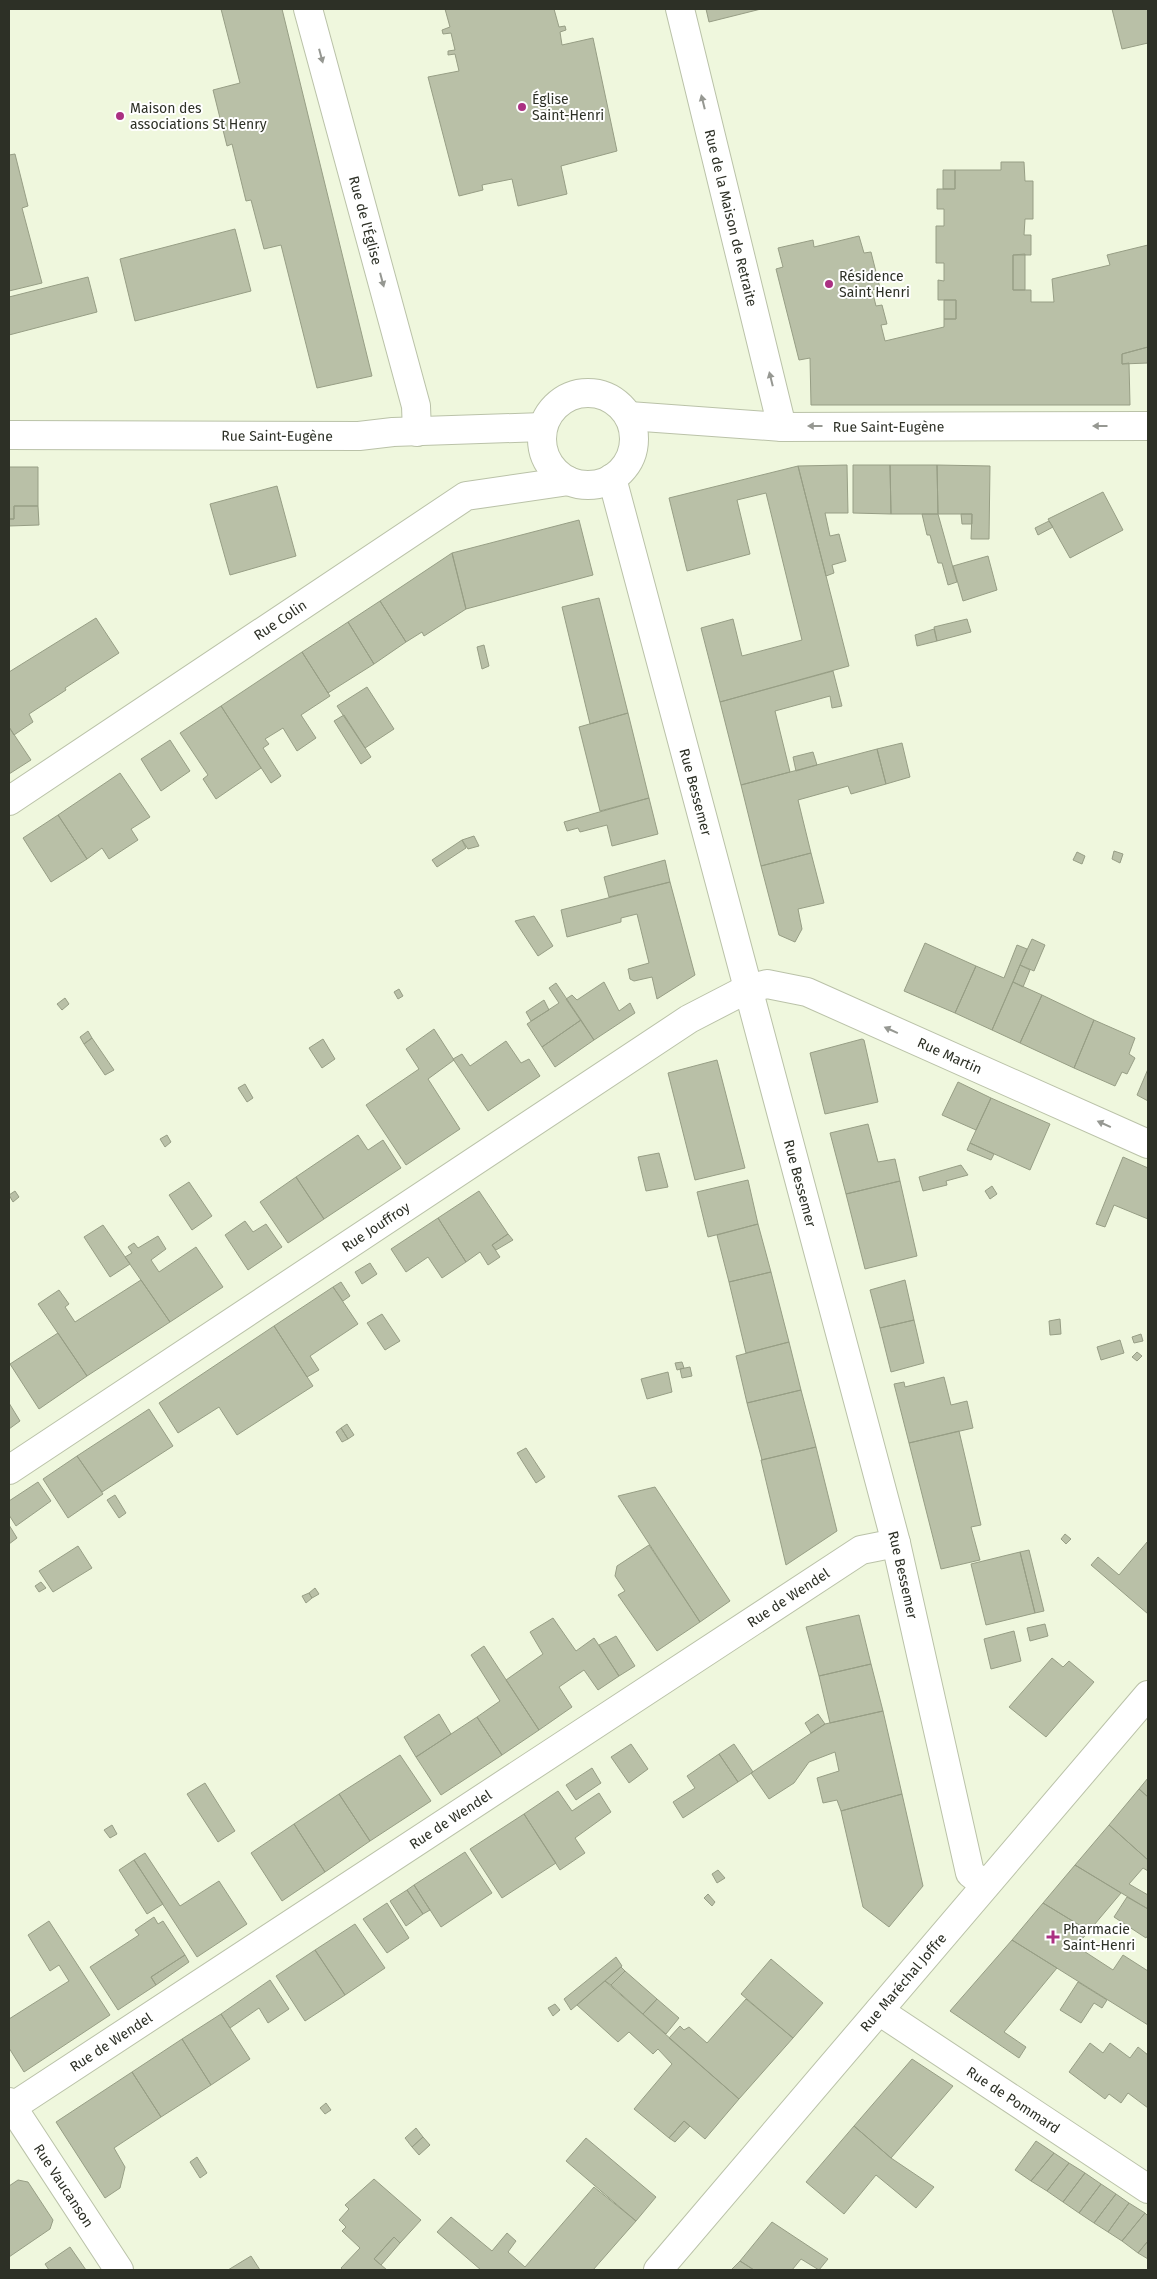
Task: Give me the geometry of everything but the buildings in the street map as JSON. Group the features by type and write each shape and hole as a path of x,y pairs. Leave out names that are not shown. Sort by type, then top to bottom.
{"street":[{"name":"Rue de l'Église","path":"308,9 416,406 418,432"},
{"name":"Rue de la Maison de Retraite","path":"680,9 782,426"},
{"path":"589,392 605,396 618,404 628,416 634,438 632,454 624,467 612,478 601,483 585,485 569,481 556,472 546,458 542,442 543,426 551,411 563,400 578,393 589,392"},
{"name":"Rue Saint-Eugène","path":"628,416 782,426 1148,426"},
{"name":"Rue Saint-Eugène","path":"9,435 359,436 543,426"},
{"name":"Rue Bessemer","path":"612,478 896,1543 970,1873 985,1885"},
{"name":"Rue Colin","path":"9,801 466,496 569,481"},
{"name":"Rue Martin","path":"747,989 767,984 806,992 1148,1144"},
{"name":"Rue Jouffroy","path":"9,1470 689,1019 747,989"},
{"name":"Rue de Wendel","path":"10,2106 861,1550 896,1543"},
{"name":"Rue Maréchal Joffre","path":"658,2270 1148,1695"},
{"name":"Rue de Pommard","path":"879,2011 1148,2189"},
{"name":"Rue Vaucanson","path":"10,2106 119,2270"}],"place":[{"name":"Église Saint-Henri","path":"522,107"},
{"name":"Maison des associations St Henry","path":"120,116"},
{"name":"Résidence Saint Henri","path":"829,284"},
{"name":"Pharmacie Saint-Henri","path":"1053,1937"}]}
